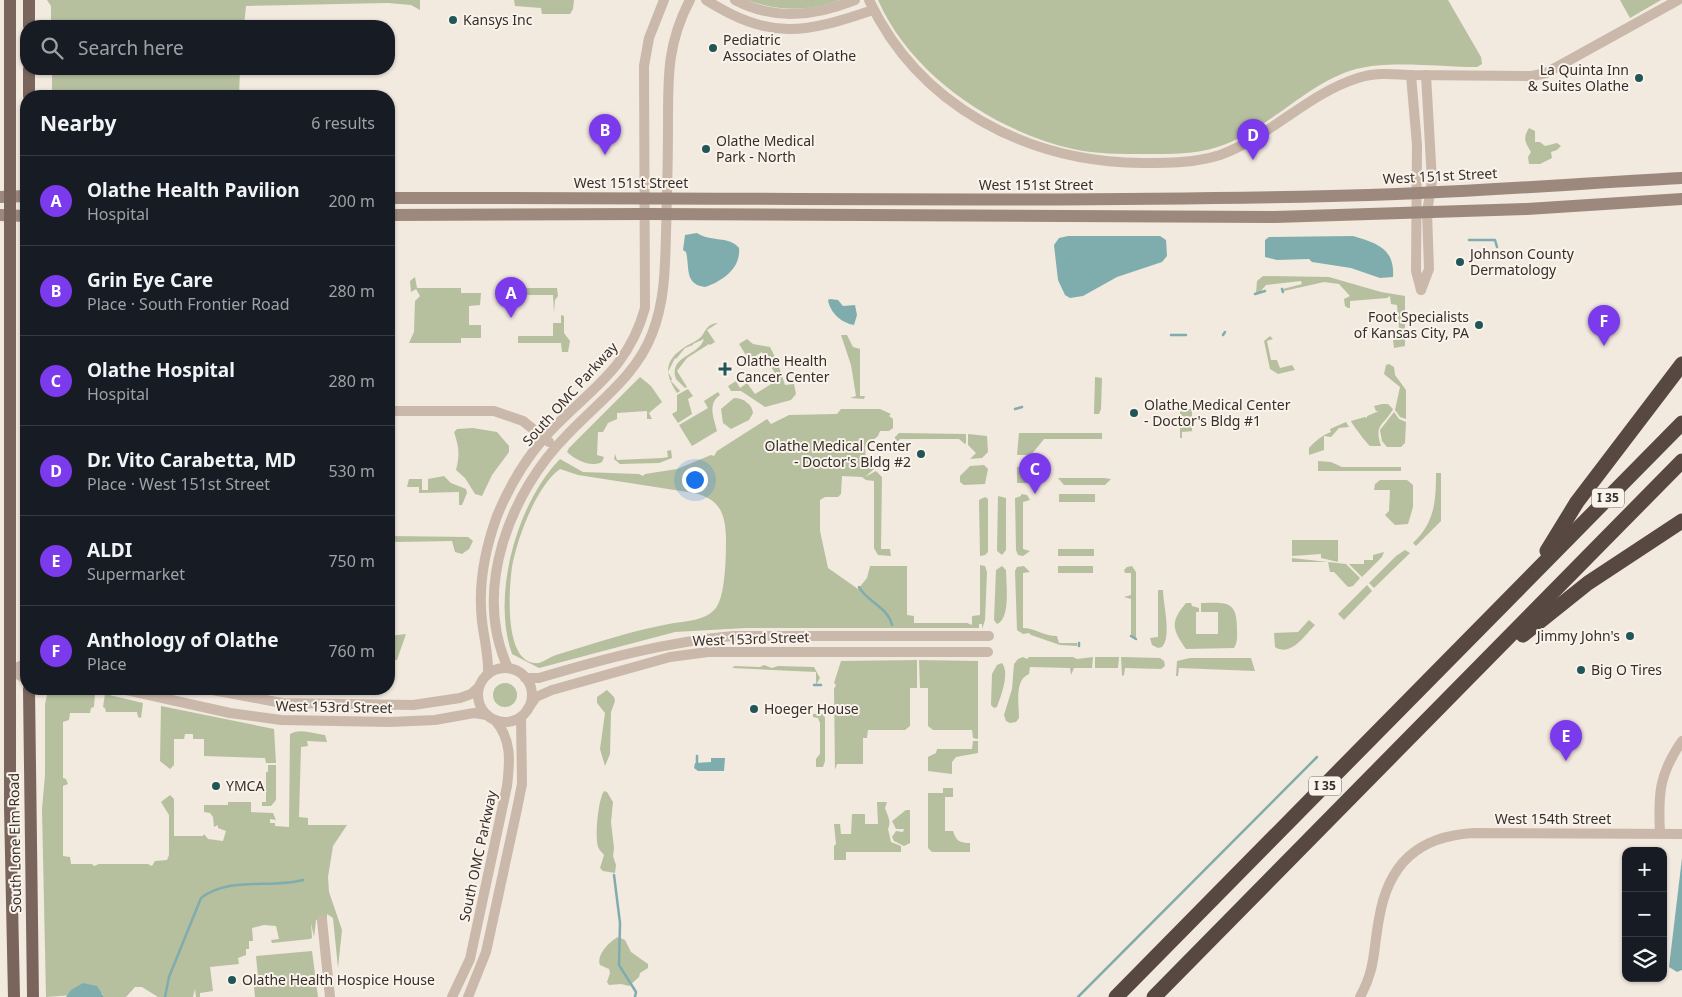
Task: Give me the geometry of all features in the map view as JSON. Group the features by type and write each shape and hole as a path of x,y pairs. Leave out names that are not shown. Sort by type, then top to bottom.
{"highway":[{"path":"1533,574 1577,502 1682,364"},
{"name":"I 35","path":"1116,997 1682,423"},
{"name":"I 35","path":"1154,997 1682,461"},
{"path":"1468,678 1588,583 1682,521"}],"main road":[{"name":"South Lone Elm Road","path":"10,0 5,215 14,997"},
{"path":"29,0 29,20"},
{"path":"29,75 29,90"},
{"name":"West 151st Street","path":"395,198 1098,200 1431,193 1682,178"},
{"path":"5,197 20,196"},
{"path":"427,198 427,215"},
{"path":"395,215 668,214 1198,218 1527,209 1682,199"},
{"path":"5,215 20,216"},
{"name":"South Lone Elm Road","path":"29,695 33,997"}],"street":[{"name":"South OMC Parkway","path":"488,674 482,620 482,588 485,557 504,501 544,438 610,374 634,341 646,308 644,66 649,38 664,0"},
{"name":"South OMC Parkway","path":"508,668 500,651 495,614 498,563 510,523 526,487 555,448 623,381 647,345 659,310 666,278 668,68 676,31 690,0"},
{"path":"706,0 751,23 793,30 820,27 871,5 885,31 908,62 922,76 963,108 995,129 1049,152 1095,161 1160,163 1208,158 1258,137 1289,115 1349,81 1378,74 1532,76 1546,73 1678,0"},
{"path":"735,0 765,12 794,15 824,11 855,0"},
{"path":"1411,75 1417,145 1416,193 1421,212 1428,269 1421,290 1416,271 1421,212 1431,193 1431,130 1426,75"},
{"path":"395,411 494,412 523,422 555,448"},
{"name":"West 153rd Street","path":"525,678 539,678 636,652 694,640 733,636 989,636"},
{"name":"West 153rd Street","path":"524,713 536,697 552,690 670,657 708,652 988,652"},
{"path":"10,670 20,666"},
{"path":"508,668 525,678 532,693 524,713 512,721 491,718 479,704 479,687 488,674 494,670 508,668"},
{"path":"10,670 20,676"},
{"name":"West 153rd Street","path":"239,695 282,703 413,705 460,698 472,694 479,687"},
{"name":"West 153rd Street","path":"161,695 230,713 281,720 390,722 435,720 474,713 491,718"},
{"name":"South OMC Parkway","path":"468,997 486,952 522,784 524,713"},
{"name":"South OMC Parkway","path":"452,997 470,959 507,786 509,760 507,737 491,718"},
{"path":"1660,833 1660,784 1665,769 1682,741"},
{"name":"West 154th Street","path":"1360,997 1373,969 1378,920 1388,885 1400,864 1425,844 1449,836 1474,833 1682,834"},
{"path":"322,920 330,997"}],"green space":[{"path":"47,0 420,0 420,10 411,5 388,3 246,6 245,20 51,20 51,6"},
{"path":"514,0 574,0 573,9 570,14 542,14 541,8 515,6"},
{"path":"746,0 840,0 816,7 793,9 758,4"},
{"path":"878,0 1448,0 1481,57 1482,64 1477,67 1384,65 1356,69 1322,84 1259,127 1216,148 1165,154 1090,152 1043,141 1014,129 985,114 958,96 933,75 911,52 893,27"},
{"path":"1620,0 1661,0 1630,18"},
{"path":"52,75 240,75 239,90 52,90"},
{"path":"1529,128 1535,131 1535,142 1540,142 1545,146 1557,143 1561,146 1551,152 1552,158 1540,164 1529,164 1528,157 1531,152 1525,138"},
{"path":"1263,276 1329,277 1381,292 1405,296 1405,346 1394,348 1393,339 1400,337 1397,305 1391,304 1390,296 1387,298 1350,301 1350,308 1348,308 1345,306 1344,299 1350,296 1339,284 1324,282 1284,291 1283,289 1302,284 1301,281 1266,285 1260,292 1256,293 1257,281"},
{"path":"415,277 417,288 461,288 461,293 481,293 480,305 469,306 469,325 481,325 481,338 461,338 461,343 409,343 414,332 415,301 420,296 416,289 411,292 410,281"},
{"path":"518,288 557,288 558,296 555,300 554,313 553,295 518,295"},
{"path":"561,315 564,316 564,333 570,341 568,352 562,352 561,343 518,343 518,336 553,336 553,323 561,323"},
{"path":"718,323 707,330 715,342 687,358 677,371 687,387 685,388 676,379 676,365 701,345 704,339 685,348 675,358 668,371 671,361 680,350 700,338 709,326"},
{"path":"841,335 847,335 853,347 860,349 860,396 865,396 864,399 850,398 856,396 851,365"},
{"path":"1270,336 1273,339 1267,341 1271,360 1277,360 1280,368 1292,365 1295,370 1278,374 1270,369 1264,341"},
{"path":"747,339 753,344 770,347 777,361 768,362 762,352 749,360 739,344"},
{"path":"769,364 778,364 785,385 794,384 796,394 791,400 765,407 741,391 731,391 728,386 736,381 740,388 747,383 755,394 779,379"},
{"path":"1389,364 1394,367 1395,375 1406,390 1406,419 1400,417 1395,410 1400,387 1384,374 1386,365"},
{"path":"640,377 651,386 662,402 649,413 652,419 647,419 647,411 617,413 617,419 608,423 603,432 598,432 597,455 604,457 602,462 597,464 588,464 567,452 569,448"},
{"path":"1095,377 1102,378 1101,409 1099,414 1094,414"},
{"path":"672,382 680,391 677,393"},
{"path":"688,389 693,396 688,399 692,414 678,423 672,414 677,411 677,395"},
{"path":"718,392 720,395 713,407 717,431 692,446 679,425 708,408 704,401"},
{"path":"734,398 746,402 751,407 753,413 749,420 731,429 723,423 721,409"},
{"path":"1388,404 1393,409 1379,429 1381,446 1370,446 1351,421 1367,418 1367,416 1379,411 1376,411 1374,406"},
{"path":"841,409 880,409 891,414 889,416 893,419 893,428 889,431 880,431 878,436 865,447 866,461 874,469 865,477 876,471 882,477 881,549 890,549 891,556 878,555 874,548 874,481 866,480 862,477 842,476 841,494 838,497 825,497 820,500 820,531 828,568 858,589 867,578 870,566 907,566 907,615 914,616 914,623 967,623 972,625 972,616 980,615 980,565 985,566 987,572 985,620 982,629 982,624 979,624 979,628 746,628 675,632 539,668 512,654 506,630 505,605 512,551 520,524 531,500 560,459 583,472 639,474 643,476 645,474 677,469 711,455 714,456 717,451 767,419 771,424 789,415 837,414","holes":["560,469 578,475 694,493 715,503 724,520 726,537 722,593 716,608 712,612 691,621 644,629 615,637 556,655 539,663 527,661 519,653 511,625 510,592 512,567 518,542 536,500 551,477"]},
{"path":"1180,409 1192,409 1192,431 1194,431 1182,432 1182,438 1180,438"},
{"path":"1394,412 1399,419 1406,422 1405,443 1401,447 1387,447 1382,441 1380,430"},
{"path":"1346,422 1349,427 1339,428 1331,437 1324,436 1324,450 1309,455 1309,448 1314,443 1322,437 1331,432 1330,429"},
{"path":"473,428 497,432 509,446 509,452 492,475 482,496 475,494 465,478 456,470 458,451 454,432 457,429"},
{"path":"899,433 966,434 966,443 959,439 900,439 895,444 895,437"},
{"path":"1019,433 1102,433 1102,439 1044,439 1031,455 1017,455"},
{"path":"968,434 987,436 988,452 982,458 970,459 976,453 968,445"},
{"path":"671,450 672,458 659,463 620,464 614,459 615,454 617,460 662,458 668,457 667,451"},
{"path":"1318,461 1331,462 1342,467 1401,467 1401,471 1318,471"},
{"path":"984,465 988,469 985,484 964,485 960,482 960,476 970,466"},
{"path":"1030,465 1037,469 1027,483 1017,483 1017,467"},
{"path":"1436,473 1441,473 1441,521 1416,546 1413,543 1426,527 1433,511 1436,493"},
{"path":"444,476 451,483 466,489 467,493 462,505 459,505 459,492 419,493 419,487 407,487 409,479 422,479 422,490 428,490 428,479"},
{"path":"1058,478 1111,479 1105,485 1064,485"},
{"path":"1380,480 1407,480 1413,485 1413,507 1408,524 1395,525 1385,515 1389,511 1390,490 1374,490 1375,484"},
{"path":"1021,494 1027,495 1030,500 1023,502 1023,549 1030,551 1023,556 1018,555 1016,550 1015,498 1021,496"},
{"path":"1059,494 1095,494 1095,502 1059,502"},
{"path":"998,496 1006,498 1006,550 1002,555 997,551"},
{"path":"985,497 988,499 988,552 980,556 979,500"},
{"path":"395,536 468,537 473,541 469,549 462,554 455,552 452,541 395,542"},
{"path":"1292,540 1338,540 1338,562 1321,558 1321,554 1292,556"},
{"path":"1058,549 1094,549 1094,556 1058,556"},
{"path":"1405,550 1410,553 1374,588 1369,583 1396,556"},
{"path":"1384,552 1382,557 1362,577 1349,564 1364,564 1364,560 1373,560 1373,555"},
{"path":"1292,558 1328,562 1292,562"},
{"path":"1328,562 1346,564 1360,578 1353,586 1348,587 1334,572 1330,572"},
{"path":"1002,566 1006,570 1007,600 1004,615 997,624 994,620 996,570"},
{"path":"1024,566 1030,572 1023,573 1023,628 1057,636 1059,643 1077,643 1077,646 1060,645 1029,633 1023,634 1017,630 1015,571 1017,567"},
{"path":"1058,566 1093,566 1093,573 1058,573"},
{"path":"1132,566 1136,572 1136,638 1131,636 1131,599 1124,597 1131,595 1131,573 1125,573 1124,570"},
{"path":"1367,585 1372,591 1344,620 1338,614"},
{"path":"1158,590 1163,590 1167,628 1165,642 1162,647 1158,648 1152,645 1150,638 1158,637"},
{"path":"1186,603 1191,603 1192,606 1199,608 1199,612 1196,612 1196,634 1218,634 1218,612 1201,612 1201,603 1223,603 1232,608 1235,612 1237,629 1237,641 1234,648 1186,649 1176,631 1175,621"},
{"path":"1309,620 1315,625 1297,644 1286,649 1275,647 1274,633 1298,632"},
{"path":"406,634 397,660 395,660 395,635"},
{"path":"1023,657 1027,659 1029,657 1073,657 1077,659 1093,657 1092,668 1074,668 1071,675 1070,668 1030,667 1029,674 1024,677 1019,687 1019,718 1016,722 1010,723 1006,721 1004,715 1012,689 1014,664"},
{"path":"1095,657 1119,657 1118,668 1095,668"},
{"path":"1121,657 1160,658 1164,661 1165,666 1161,669 1125,668 1124,675 1122,676"},
{"path":"1190,658 1251,658 1255,671 1179,668 1178,676 1176,676 1177,661"},
{"path":"917,660 917,688 910,688 910,726 905,730 868,730 867,738 863,738 863,764 837,764 835,770 834,689 836,685 834,683 841,661"},
{"path":"919,660 978,661 978,739 973,738 972,730 933,730 928,726 928,688 920,688"},
{"path":"1002,663 1005,673 1004,685 997,707 994,708 991,705 992,674 997,665"},
{"path":"764,665 772,668 778,666 814,667 820,678 816,685 816,672 732,668 735,666 760,667"},
{"path":"505,683 514,686 517,695 514,704 505,707 496,704 493,695 496,686"},
{"path":"607,690 614,697 615,701 611,712 610,754 605,766 600,749 605,713 597,703 597,697"},
{"path":"47,695 95,695 94,707 91,708 90,713 70,713 69,720 63,722 63,778 66,779 68,784 63,786 63,856 70,857 71,864 92,864 94,866 99,864 148,864 152,866 155,861 167,860 169,855 169,815 161,802 170,795 174,799 174,836 203,836 204,834 208,839 223,841 226,831 218,828 218,825 214,827 213,817 210,813 204,812 204,805 228,805 228,802 251,802 251,812 273,813 276,820 270,819 270,823 275,823 275,826 289,827 290,734 302,731 325,735 327,742 307,741 308,746 301,747 299,817 308,818 308,825 347,825 333,846 328,877 329,892 342,930 338,968 333,918 327,914 327,919 316,920 314,937 311,923 312,938 310,939 272,943 271,940 279,939 276,926 264,925 252,928 253,941 249,941 249,949 246,949 246,955 238,958 239,964 210,967 213,991 200,993 200,997 196,997 195,989 193,997 158,997 142,987 135,987 126,997 104,997 102,993 46,997 42,809 45,775 45,704"},
{"path":"105,695 143,703 141,718 138,717 137,712 106,712 103,707"},
{"path":"161,706 274,729 276,763 266,763 265,758 204,756 204,739 193,739 193,734 185,734 184,739 174,739 174,765 170,769 160,761"},
{"path":"813,714 823,714 825,718 825,761 823,767 816,767 816,759 820,754 820,723 818,718 813,717"},
{"path":"973,741 978,741 978,753 956,757 952,762 952,774 928,771 928,757 936,753 937,749 972,749"},
{"path":"268,765 276,765 276,800 271,806 262,806 262,802 266,802 266,772 268,772"},
{"path":"943,788 953,788 953,797 945,797 945,831 953,831 959,841 970,843 970,852 932,852 928,848 928,793 943,793"},
{"path":"604,791 607,792 613,802 611,822 613,856 616,865 615,873 603,871 600,868 604,855 599,849 597,829 598,811"},
{"path":"877,802 887,802 885,808 889,821 888,829 891,842 901,846 901,852 846,852 846,860 834,860 834,846 836,844 834,824 840,824 841,834 851,834 852,814 865,814 865,824 878,824"},
{"path":"906,810 910,810 910,843 904,846 894,841 892,837 896,831 903,832 904,829 896,829 892,821"},
{"path":"618,937 625,940 631,952 648,964 648,968 640,973 639,977 629,986 621,984 609,985 607,982 610,973 609,969 600,965 599,961 608,945"},
{"path":"312,951 318,997 255,997 253,977 258,977 256,956"}],"water":[{"path":"697,233 702,236 725,240 739,248 739,255 734,268 718,281 705,287 694,283 691,279 686,252 683,250 685,235"},
{"path":"1068,236 1160,236 1166,240 1167,256 1162,262 1117,277 1083,296 1070,298 1065,295 1058,280 1054,245 1059,238"},
{"path":"1353,236 1376,244 1387,253 1393,267 1393,277 1380,278 1351,268 1312,262 1309,259 1277,260 1265,257 1265,240 1269,237"},
{"path":"828,300 838,300 843,306 855,305 857,315 854,325 841,320 834,313 829,305"},
{"path":"711,758 725,758 724,771 698,771 694,768 695,763 711,762"},
{"path":"1682,858 1682,970 1677,972 1669,967"},
{"path":"83,983 97,986 104,997 66,997 71,990"}],"waterway":[{"path":"1469,240 1495,240 1497,247"},
{"path":"1255,294 1265,291"},
{"path":"1171,335 1186,335"},
{"path":"1015,409 1022,407"},
{"path":"859,587 867,597 882,609 892,625"},
{"path":"1131,636 1136,639"},
{"path":"814,685 821,685"},
{"path":"697,756 697,763"},
{"path":"1078,997 1317,757"},
{"path":"614,875 620,923 619,965 636,992 635,997"},
{"path":"165,997 169,977 201,898 212,891 224,887 250,884 277,884 303,880"}],"place":[{"name":"Kansys Inc","path":"453,20"},
{"name":"Pediatric Associates of Olathe","path":"713,48"},
{"name":"La Quinta Inn & Suites Olathe","path":"1639,78"},
{"name":"Olathe Medical Park - North","path":"706,149"},
{"name":"Grin Eye Care","path":"605,155"},
{"name":"Dr. Vito Carabetta, MD","path":"1253,160"},
{"name":"Johnson County Dermatology","path":"1460,262"},
{"name":"Olathe Health Pavilion","path":"511,318"},
{"name":"Foot Specialists of Kansas City, PA","path":"1479,325"},
{"name":"Anthology of Olathe","path":"1604,346"},
{"name":"Olathe Health Cancer Center","path":"725,369"},
{"name":"Olathe Medical Center - Doctor's Bldg #1","path":"1134,413"},
{"name":"Olathe Medical Center - Doctor's Bldg #2","path":"921,454"},
{"name":"Olathe Hospital","path":"1035,494"},
{"name":"Jimmy John's","path":"1630,636"},
{"name":"Big O Tires","path":"1581,670"},
{"name":"Hoeger House","path":"754,709"},
{"name":"ALDI","path":"1566,761"},
{"name":"YMCA","path":"216,786"},
{"name":"Olathe Health Hospice House","path":"232,980"}]}
